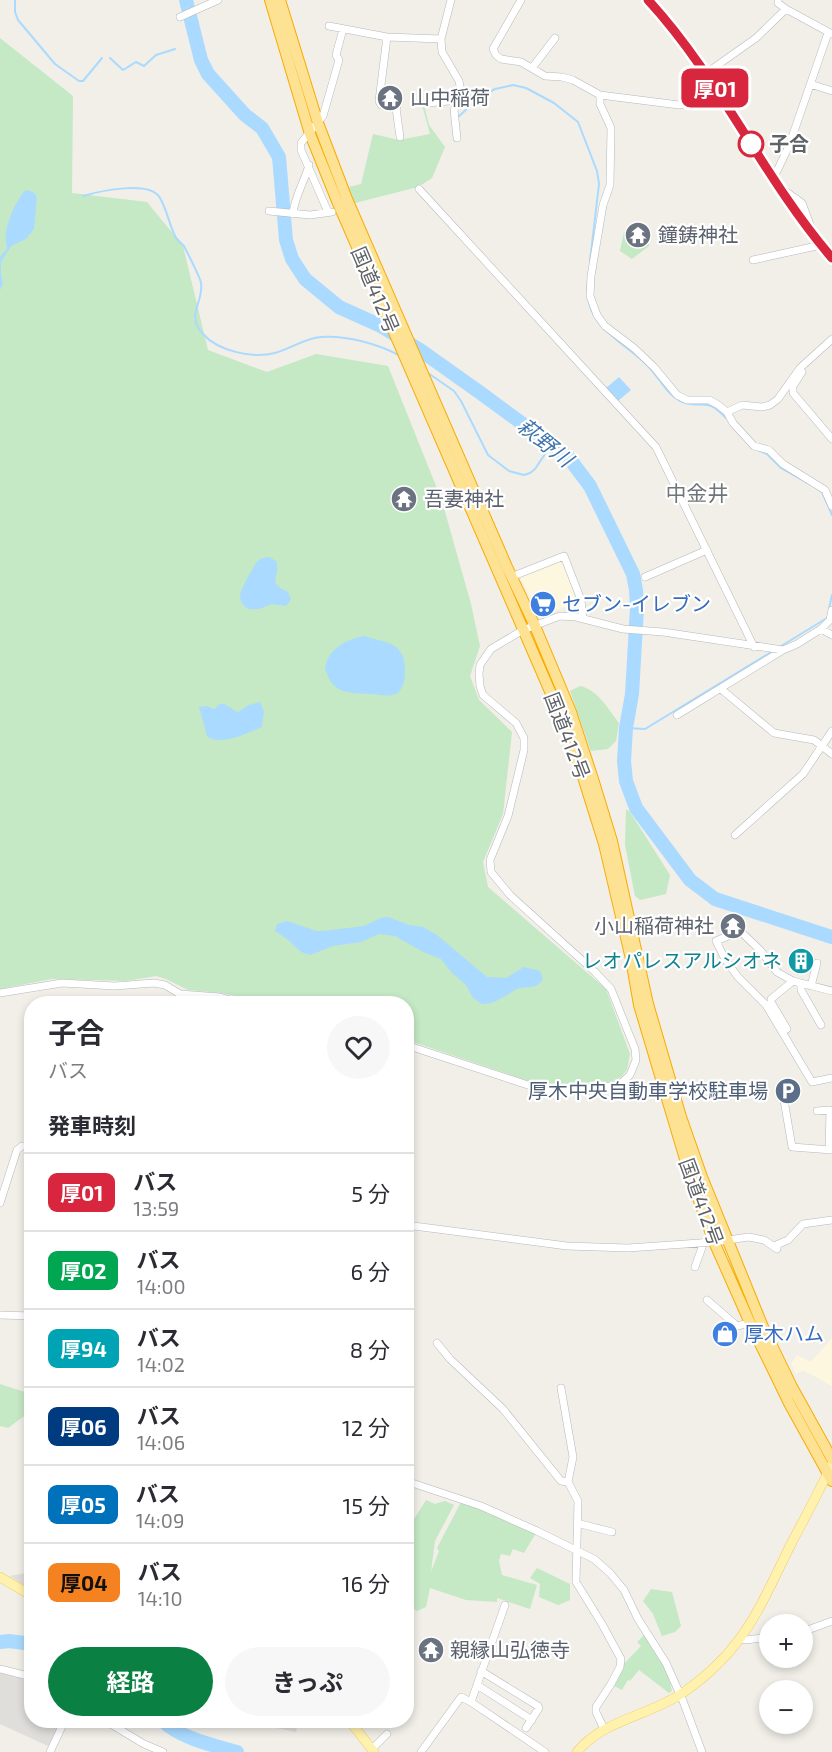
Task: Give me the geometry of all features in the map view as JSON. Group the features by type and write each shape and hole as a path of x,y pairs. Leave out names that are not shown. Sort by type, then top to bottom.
{"highway":[{"name":"国道412号","path":"270,0 310,134 378,299 414,375 572,742 604,844 631,959 639,1005 709,1242 789,1403 831,1473"},
{"name":"国道412号","path":"280,0 318,123 346,197 571,712 612,842 648,1004 681,1117 726,1241 792,1387 832,1459"}],"main road":[{"path":"577,1752 595,1734 604,1729 680,1695 724,1659 741,1639 756,1615 831,1473"},
{"path":"1,1580 24,1592"},
{"path":"355,1728 373,1751"}],"street":[{"path":"180,17 218,0"},
{"path":"451,0 441,39 442,52 459,81 462,96 454,110 457,138"},
{"path":"521,0 493,49 501,58 522,63 545,76 573,80 600,95 679,105 723,100"},
{"path":"648,0 680,37 771,177 802,203 813,235 832,258"},
{"path":"771,177 777,171 789,146 830,34 786,9 778,3 778,0"},
{"path":"705,74 756,38 786,9"},
{"path":"329,26 387,37 441,39"},
{"path":"269,211 310,215 330,212 301,150 302,143 323,116 339,60 336,55 343,29"},
{"path":"387,37 378,101 381,105 397,108 400,136"},
{"path":"532,68 555,38"},
{"path":"810,84 832,91"},
{"path":"600,95 600,104 610,128 610,185 603,205 591,276 590,296 597,315 605,326 634,348 654,368 672,391 687,400 709,400 727,412 733,423 754,446 769,450 783,464 825,490 832,506"},
{"path":"428,103 459,100"},
{"path":"293,214 293,205 309,165"},
{"path":"419,189 656,447 754,647"},
{"path":"753,260 821,245"},
{"path":"727,412 742,405 770,405 778,399 806,362 832,339"},
{"path":"806,362 806,366 793,386 793,393 832,440"},
{"path":"645,577 707,550"},
{"path":"512,577 564,556 581,600 583,619"},
{"path":"677,715 821,629 830,620 832,610"},
{"path":"414,1048 548,1091 572,1092 621,1084 632,1072 636,1055 611,989 510,895 496,881 489,867 508,816 524,750 524,738 516,723 483,695 478,674 483,658 491,649 524,630 560,616 623,629 645,630 783,650"},
{"path":"821,629 832,635"},
{"path":"721,689 774,733 814,740 832,754"},
{"path":"735,835 803,774 832,731"},
{"path":"832,990 793,981 777,972 760,950 740,931 716,941 738,978 765,1005 810,1082 832,1078"},
{"path":"811,986 817,963"},
{"path":"787,1029 771,999 793,981"},
{"path":"0,993 62,983 115,986 154,983 165,985 180,994 200,996"},
{"path":"801,983 801,990 821,1025"},
{"path":"784,1100 792,1147 831,1150 830,1110 816,1111"},
{"path":"0,1203 17,1150 24,1146"},
{"path":"414,1226 567,1246 628,1248 726,1241 749,1237 764,1240 776,1247 788,1240 803,1224 832,1220"},
{"path":"695,1267 709,1242"},
{"path":"707,1300 737,1326 750,1323"},
{"path":"0,1315 24,1316"},
{"path":"437,1343 450,1359 503,1409 561,1481 568,1482"},
{"path":"561,1388 573,1456 568,1482 578,1501 576,1582 621,1659 620,1667 596,1707 604,1729"},
{"path":"414,1484 481,1506 537,1531 594,1559 610,1573 624,1590 638,1619 666,1663 702,1752"},
{"path":"577,1522 612,1532"},
{"path":"471,1702 505,1605"},
{"path":"813,1628 832,1621"},
{"path":"741,1639 759,1638"},
{"path":"0,1669 24,1675"},
{"path":"481,1671 538,1706 539,1708 526,1728"},
{"path":"477,1685 532,1720"},
{"path":"421,1752 461,1696 545,1752"},
{"path":"51,1752 62,1728"},
{"path":"117,1728 163,1752"},
{"path":"373,1751 387,1734"}],"shaded area":[{"path":"562,559 581,608 565,607 542,616 538,614 519,575"},
{"path":"832,1338 832,1386 803,1370 796,1374 791,1364 797,1355 811,1362"},
{"path":"24,1573 24,1585 10,1576"},
{"path":"0,1671 24,1677 24,1728 57,1728 48,1746 0,1724"},
{"path":"277,1728 297,1728 296,1732"}],"green space":[{"path":"0,38 73,96 72,193 147,202 183,246 208,350 267,372 316,354 388,366 442,501 471,604 480,646 470,676 479,700 512,732 503,814 483,862 488,887 606,989 630,1054 627,1070 621,1077 608,1084 554,1087 540,1085 414,1042 414,996 234,996 188,990 156,976 127,981 52,979 0,989"},
{"path":"422,105 424,105 429,125 445,147 432,178 418,187 355,203 349,187 361,184 373,134 399,140 430,134"},
{"path":"624,232 642,240 644,238 649,242 649,246 632,259 620,251"},
{"path":"580,686 592,691 619,723 616,741 608,749 591,751 570,691"},
{"path":"626,809 670,875 666,894 640,900 635,896 625,845"},
{"path":"0,1384 24,1392 24,1416 8,1428 0,1426"},
{"path":"426,1500 435,1504 445,1501 454,1505 435,1541 431,1572 439,1551 437,1548 461,1502 536,1533 524,1553 513,1549 510,1556 501,1554 499,1561 502,1575 537,1585 530,1609 497,1598 497,1602 466,1600 430,1588 426,1607 417,1611 414,1610 414,1519"},
{"path":"537,1568 570,1584 570,1600 558,1605 539,1597 540,1584 530,1578"},
{"path":"651,1589 672,1592 681,1626 675,1632 662,1636 653,1614 643,1601"},
{"path":"644,1635 665,1669 672,1691 669,1693 639,1670 630,1681 628,1680 622,1690 614,1686 621,1667 641,1646 637,1642"}],"water":[{"path":"26,190 33,192 37,197 34,229 26,239 11,246 1,262 3,284 0,290 0,257 7,249 6,234 9,220 15,205"},
{"path":"619,377 631,390 618,401 606,388"},
{"path":"269,557 276,561 277,585 288,592 291,599 286,606 272,604 259,609 248,609 241,601 242,588 256,563"},
{"path":"364,636 386,642 398,648 402,653 405,676 398,693 387,696 347,692 332,683 325,667 331,654 345,642"},
{"path":"260,702 264,712 262,727 227,740 207,736 199,707 207,706 214,709 222,704 238,712 249,705"},
{"path":"388,917 409,925 423,927 437,935 487,977 506,978 524,967 540,971 543,979 534,986 517,989 497,1001 482,1004 473,998 466,985 451,972 441,959 395,936 379,934 361,942 333,946 310,955 301,952 275,931 277,924 287,921 316,931 323,931 364,926"}],"waterway":[{"path":"15,0 18,20 55,64 79,81 83,81 102,58"},
{"name":"萩野川","path":"186,0 201,60 208,74 245,115 262,128 279,157 286,240 292,259 305,279 339,307 381,326 420,350 482,394 569,458 590,486 633,574 636,590 632,694 626,728 624,761 626,781 636,808 690,880 715,899 832,937"},
{"path":"110,58 123,70 136,62 144,66 156,55 175,49"},
{"path":"457,118 480,97 495,89 513,85 526,88 554,103 578,122 597,171 599,184 590,261"},
{"path":"83,196 136,188 146,189 160,198 175,236 184,246 200,280 201,290 195,315 198,327 209,340 217,345 236,352 266,355 309,339 341,337 362,341 400,356"},
{"path":"588,281 591,310 606,331 639,357 675,398 687,404 711,406 726,418"},
{"path":"428,373 454,391 488,455 509,471 524,475 530,473 551,445"},
{"path":"751,447 767,454 781,468 811,485"},
{"path":"816,488 822,492 832,515"},
{"path":"829,609 832,595"},
{"path":"778,648 827,618 828,615"},
{"path":"626,728 645,729 773,651"},
{"path":"0,1642 24,1643"},
{"path":"172,1728 188,1737 237,1752"}],"bus line":[{"name":"厚01","path":"648,0 680,37 771,177 832,258"}],"place":[{"name":"山中稲荷","path":"390,98"},
{"name":"子合","path":"751,144"},
{"name":"鐘鋳神社","path":"638,235"},
{"name":"吾妻神社","path":"404,499"},
{"name":"セブン-イレブン","path":"543,604"},
{"name":"小山稲荷神社","path":"733,926"},
{"name":"レオパレスアルシオネ","path":"801,961"},
{"name":"厚木中央自動車学校駐車場","path":"788,1091"},
{"name":"厚木ハム","path":"725,1334"},
{"name":"親縁山弘徳寺","path":"431,1650"}],"district":[{"name":"中金井","path":"697,494"}]}
